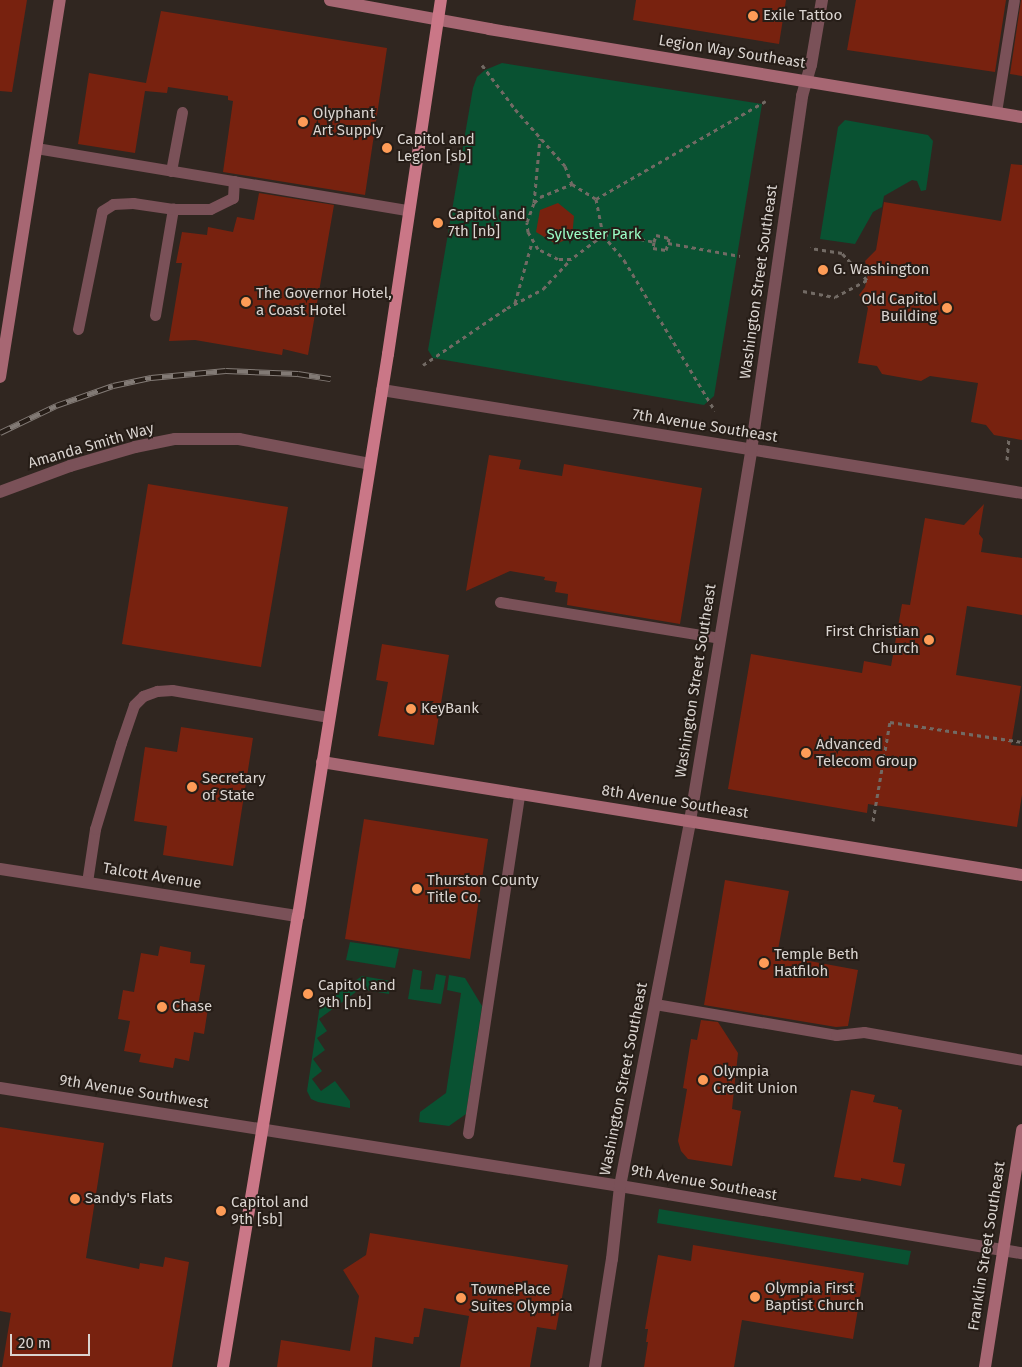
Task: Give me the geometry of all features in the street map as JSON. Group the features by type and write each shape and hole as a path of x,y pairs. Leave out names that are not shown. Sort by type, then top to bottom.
{"main road":[{"path":"222,1367 298,916 382,390 441,0"}],"street":[{"path":"0,377 2,342 60,0"},
{"name":"Legion Way Southeast","path":"330,0 438,20 1022,117"},
{"name":"Washington Street Southeast","path":"595,1367 612,1259 620,1186 690,821 751,450 799,115 822,0"},
{"name":"7th Avenue Southeast","path":"382,390 1022,493"},
{"name":"Amanda Smith Way","path":"0,492 70,466 135,447 174,439 240,439 370,464"},
{"name":"8th Avenue Southeast","path":"322,762 1022,875"},
{"name":"Talcott Avenue","path":"0,869 298,916"},
{"name":"9th Avenue Southwest","path":"0,1088 262,1128"},
{"name":"9th Avenue Southeast","path":"262,1128 1022,1253"},
{"name":"Franklin Street Southeast","path":"985,1367 1022,1130"}],"lane":[{"path":"996,112 1014,0"},
{"path":"171,171 182,112"},
{"path":"36,148 408,210"},
{"path":"78,329 102,211 113,204 133,203 173,209 210,209 233,198 234,181"},
{"path":"155,315 173,209"},
{"path":"500,602 719,638"},
{"path":"87,882 95,829 121,742 134,705 143,696 157,691 172,690 329,717"},
{"path":"468,1133 519,794"},
{"path":"655,1004 836,1035 864,1032 1022,1060"}],"path":[{"path":"482,65 540,138 565,166 572,184 596,198 603,235 624,260 715,411"},
{"path":"596,198 766,101"},
{"path":"540,138 534,203 527,222 532,241 546,255 571,259"},
{"path":"534,203 548,193 572,184"},
{"path":"423,365 514,304 542,289 571,259 603,235 617,234 654,242"},
{"path":"656,235 669,238 666,250 653,248 654,242 656,235"},
{"path":"514,304 532,241"},
{"path":"668,243 740,256"},
{"path":"803,291 836,296 867,280 842,254 810,248"},
{"path":"1007,460 1009,437"},
{"path":"873,820 890,722 1022,742"}],"green space":[{"name":"Sylvester Park","path":"502,63 762,104 714,396 704,405 433,358 428,350 473,88 477,77 485,70"},
{"path":"845,120 928,135 933,141 926,190 921,191 917,181 912,180 884,196 882,207 873,212 855,244 820,239 838,127"},
{"path":"350,942 399,949 395,968 346,960"},
{"path":"413,969 422,971 420,989 433,990 436,974 446,976 441,1004 408,999"},
{"path":"449,975 465,978 482,1006 466,1114 449,1126 419,1122 420,1112 446,1093 461,993 447,990"},
{"path":"362,976 391,981 389,994 360,989 319,1019 327,1031 317,1038 325,1050 313,1059 322,1071 312,1079 321,1091 335,1081 350,1101 350,1108 318,1102 311,1099 307,1091 320,1005"},
{"path":"659,1209 911,1251 908,1265 657,1223"}],"building":[{"path":"0,0 27,0 12,92 0,91"},
{"path":"636,0 786,0 779,44 633,20"},
{"path":"856,0 1006,0 995,72 847,50"},
{"path":"1022,0 1022,76 1010,74"},
{"name":"Olyphant Art Supply","path":"161,11 387,48 365,195 223,172 233,101 228,100 228,96 168,87 167,93 145,91 135,153 78,144 89,73 146,83"},
{"name":"Old Capitol Building","path":"1011,164 1022,165 1022,440 994,435 986,425 971,422 978,383 930,376 921,381 882,374 877,366 858,363 868,308 859,295 865,287 868,274 865,261 876,250 884,202 1001,221"},
{"name":"The Governor Hotel, a Coast Hotel","path":"259,193 334,205 308,355 283,349 282,355 195,340 169,341 182,263 176,263 182,232 207,235 208,227 233,232 237,217 254,220"},
{"path":"558,203 574,216 572,237 556,244 536,232 540,210"},
{"path":"489,455 521,460 519,469 562,476 564,464 702,488 680,624 567,605 568,594 555,592 557,582 544,580 545,577 510,571 466,591"},
{"path":"148,484 288,507 261,667 122,644"},
{"path":"984,504 979,534 983,539 981,552 1022,558 1022,615 967,606 956,675 1021,686 1011,745 1022,746 1022,795 1017,827 868,804 867,813 728,789 751,654 862,673 864,661 891,666 902,604 910,605 925,518 964,525"},
{"name":"KeyBank","path":"382,644 449,655 434,745 378,736 388,682 376,680"},
{"name":"Secretary of State","path":"181,727 253,738 233,866 163,855 167,826 134,821 145,747 177,752"},
{"name":"Thurston County Title Co.","path":"364,819 488,839 470,959 345,939"},
{"name":"Temple Beth Hatfiloh","path":"725,880 789,891 777,955 858,970 848,1026 836,1027 704,1005"},
{"name":"Chase","path":"160,946 191,952 190,963 205,965 198,1006 208,1008 204,1034 194,1032 189,1061 175,1058 173,1068 139,1062 141,1054 124,1051 130,1021 118,1019 123,990 134,992 141,953 158,956"},
{"path":"701,1020 718,1022 738,1053 732,1109 741,1111 732,1166 688,1159 681,1151 678,1141 687,1089 683,1088 691,1039 697,1040"},
{"path":"851,1090 875,1095 873,1102 898,1107 898,1109 902,1110 893,1162 905,1164 901,1186 861,1178 861,1181 834,1177"},
{"path":"0,1127 104,1143 86,1258 139,1269 140,1263 163,1267 165,1257 189,1262 172,1367 2,1367 11,1313 0,1311"},
{"name":"TownePlace Suites Olympia","path":"370,1233 568,1265 556,1330 537,1327 530,1367 460,1367 469,1316 424,1308 419,1337 414,1337 413,1344 375,1337 372,1367 277,1367 281,1340 350,1351 359,1296 343,1270 366,1255"},
{"name":"Olympia First Baptist Church","path":"693,1245 864,1273 853,1339 742,1320 734,1367 644,1367 648,1342 646,1342 648,1329 645,1329 658,1255 691,1261"}],"railway":[{"path":"0,433 56,406 113,386 151,378 226,371 298,374 331,379"}],"place":[{"name":"Exile Tattoo","path":"753,16"},
{"name":"Olyphant Art Supply","path":"303,122"},
{"name":"Capitol and Legion [sb]","path":"387,148"},
{"name":"Capitol and 7th [nb]","path":"438,223"},
{"name":"G. Washington","path":"823,270"},
{"name":"The Governor Hotel, a Coast Hotel","path":"246,302"},
{"name":"Old Capitol Building","path":"947,308"},
{"name":"First Christian Church","path":"929,640"},
{"name":"KeyBank","path":"411,709"},
{"name":"Advanced Telecom Group","path":"806,753"},
{"name":"Secretary of State","path":"192,787"},
{"name":"Thurston County Title Co.","path":"417,889"},
{"name":"Temple Beth Hatfiloh","path":"764,963"},
{"name":"Capitol and 9th [nb]","path":"308,994"},
{"name":"Chase","path":"162,1007"},
{"name":"Olympia Credit Union","path":"703,1080"},
{"name":"Sandy's Flats","path":"75,1199"},
{"name":"Capitol and 9th [sb]","path":"221,1211"},
{"name":"Olympia First Baptist Church","path":"755,1297"},
{"name":"TownePlace Suites Olympia","path":"461,1298"}]}
